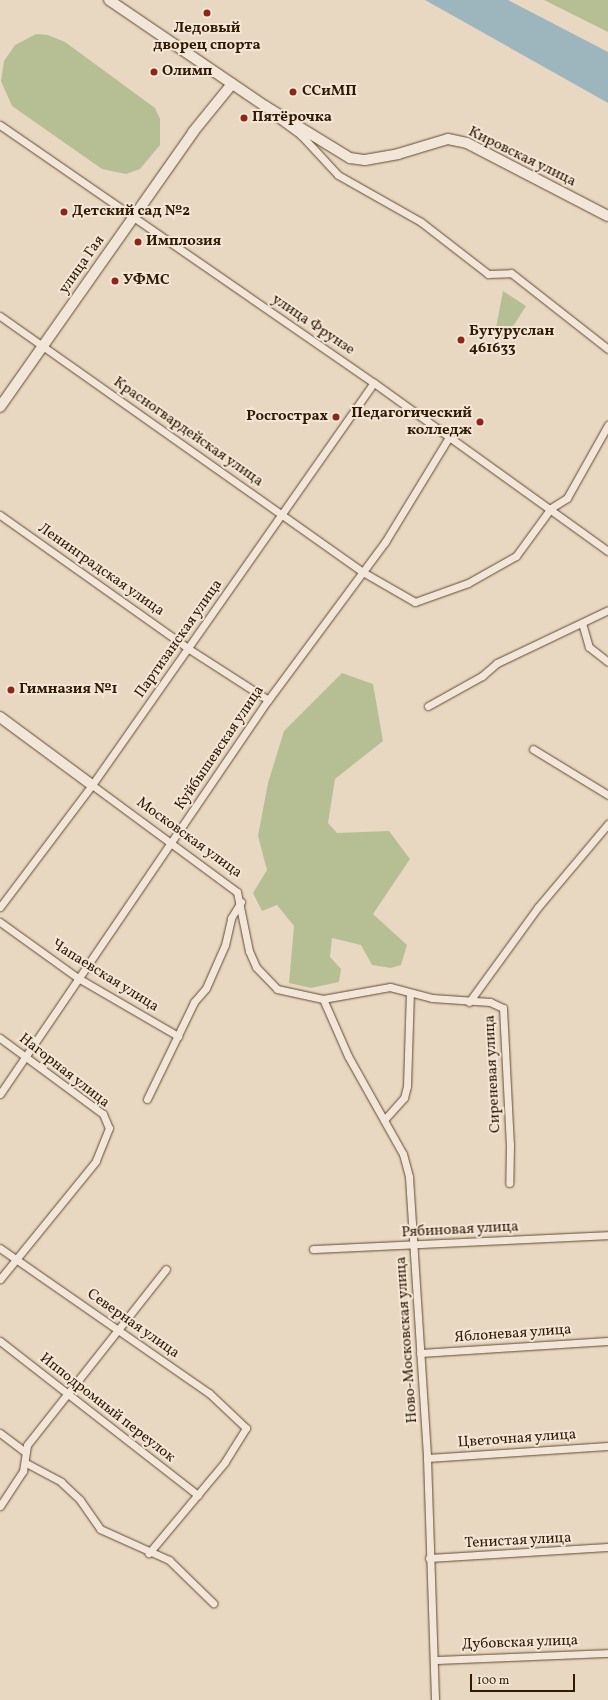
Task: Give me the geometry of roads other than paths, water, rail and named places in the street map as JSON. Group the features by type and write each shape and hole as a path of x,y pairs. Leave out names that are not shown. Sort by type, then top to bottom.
{"main road":[{"path":"109,0 300,131"},
{"name":"улица Гая","path":"0,407 133,218 232,84"},
{"name":"Кировская улица","path":"300,131 350,158 365,160 398,154 448,139 467,143 608,216"},
{"name":"Московская улица","path":"0,717 92,785"}],"street":[{"name":"улица Фрунзе","path":"0,125 374,383 449,438 551,508 608,551"},
{"path":"300,131 338,175 421,222 488,274 511,273 608,350"},
{"name":"Красногвардейская улица","path":"0,316 361,571 415,602 504,565 516,556 551,508"},
{"name":"Партизанская улица","path":"0,907 92,785 189,649 374,383"},
{"path":"551,508 567,498 608,425"},
{"name":"Куйбышевская улица","path":"0,1094 268,700 361,571 385,542 449,438"},
{"name":"Ленинградская улица","path":"0,515 189,649 268,700"},
{"path":"428,706 482,676 497,662 608,610"},
{"path":"582,623 590,647 608,662"},
{"path":"533,748 608,795"},
{"name":"Московская улица","path":"92,785 225,880 237,892 241,902 244,936 256,967 277,989 322,999 390,987"},
{"path":"469,1002 538,907 608,824"},
{"path":"147,1099 166,1064 178,1036 212,977 231,918 241,902"},
{"name":"Чапаевская улица","path":"0,922 78,978 178,1036"},
{"name":"Сиреневая улица","path":"390,987 410,993 469,1002 494,1003 503,1008 509,1183"},
{"path":"384,1120 404,1098 408,1086 410,993"},
{"name":"Ново-Московская улица","path":"322,999 348,1056 403,1154 409,1177 427,1458 429,1558 435,1700"},
{"name":"Нагорная улица","path":"0,1038 103,1114 109,1128 96,1161 15,1259"},
{"name":"Рябиновая улица","path":"313,1249 608,1235"},
{"name":"Северная улица","path":"0,1248 121,1329 208,1393 246,1428 225,1462 198,1494"},
{"path":"0,1280 15,1259"},
{"path":"0,1506 26,1463 25,1452 68,1394 121,1329 166,1269"},
{"name":"Ипподромный переулок","path":"0,1341 198,1494"},
{"name":"Яблоневая улица","path":"420,1353 608,1341"},
{"path":"0,1433 25,1452"},
{"name":"Цветочная улица","path":"427,1458 608,1446"},
{"path":"26,1463 61,1482 80,1500 100,1529 169,1560 213,1603"},
{"path":"149,1552 198,1494"},
{"name":"Тенистая улица","path":"429,1558 608,1548"},
{"name":"Дубовская улица","path":"434,1660 608,1653"}],"water":[{"path":"425,0 508,0 608,52 608,103"}],"place":[{"name":"Ледовый дворец спорта","path":"207,13"},
{"name":"Олимп","path":"154,72"},
{"name":"ССиМП","path":"293,92"},
{"name":"Пятёрочка","path":"244,118"},
{"name":"Детский сад №2","path":"64,212"},
{"name":"Имплозия","path":"138,242"},
{"name":"УФМС","path":"115,281"},
{"name":"Бугуруслан 461633","path":"461,340"},
{"name":"Росгострах","path":"336,417"},
{"name":"Педагогический колледж","path":"480,422"},
{"name":"Гимназия №1","path":"11,690"}]}
